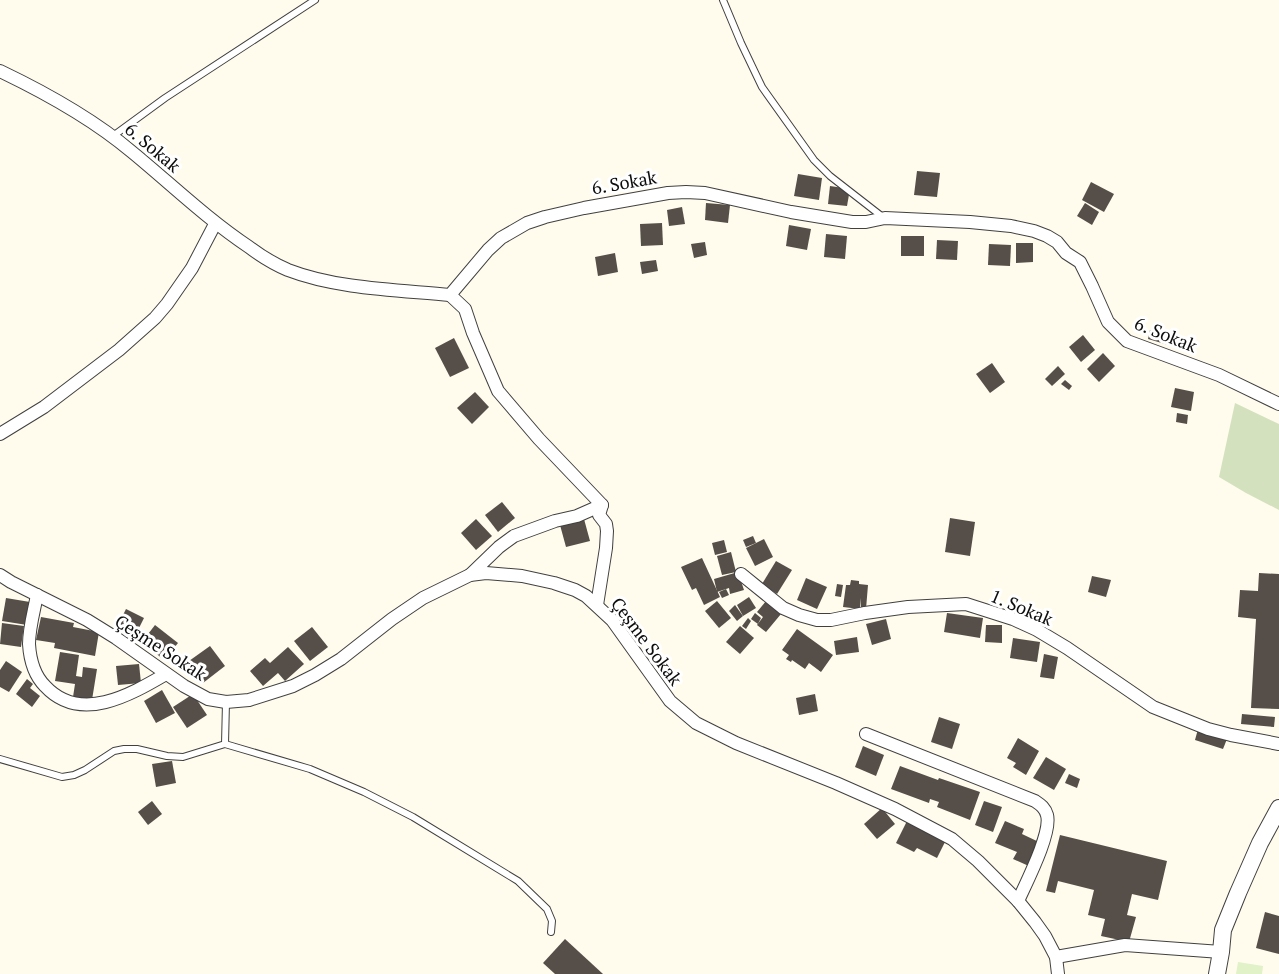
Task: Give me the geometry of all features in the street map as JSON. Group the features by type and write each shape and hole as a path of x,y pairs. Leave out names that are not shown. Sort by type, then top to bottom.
{"street":[{"name":"6. Sokak","path":"0,71 39,90 113,136 215,224 273,263 310,277 376,289 450,295 488,250 501,238 527,223 584,208 686,192 705,193 838,221 866,222 885,218 1011,226 1047,236 1080,262 1108,322 1127,341 1219,375 1279,404"},
{"path":"0,434 53,400 119,350 155,318 192,268 215,224"},
{"path":"450,295 465,309 498,391 602,506"},
{"path":"470,575 514,536 602,506"},
{"path":"597,605 608,531 599,515 602,506"},
{"name":"Çeşme Sokak","path":"0,575 117,638 184,686 208,699 226,702 249,700 293,686 315,675 423,598 470,575 502,574 554,583 575,590 597,605 622,633 670,701 696,723 736,743 895,809 952,839 978,861 1018,902 1040,929 1056,957 1058,974"},
{"name":"1. Sokak","path":"741,574 783,608 816,620 831,620 908,607 966,604 1013,619 1037,630 1153,706 1174,716 1208,729 1279,744"},
{"path":"37,595 29,641 30,654 33,668 40,681 57,698 75,704 98,703 126,695 166,674"},
{"path":"866,734 1035,801 1044,807 1048,818 1047,829 1018,902"},
{"path":"1217,974 1223,930 1260,843 1279,808"},
{"path":"1056,957 1125,945 1221,952"}],"lane":[{"path":"113,136 165,98 315,0"},
{"path":"723,0 762,87 814,160 830,176 885,218"},
{"path":"225,744 226,702"},
{"path":"0,759 62,777 85,771 114,751 137,749 183,757 225,744 310,769 364,792 413,817 518,881 547,909 552,921 551,932"}],"green space":[{"path":"1235,403 1279,424 1279,510 1219,477"},
{"path":"1238,962 1263,966 1262,974 1236,974"}],"building":[{"path":"917,171 940,173 937,197 914,195"},
{"path":"798,174 822,178 819,200 794,196"},
{"path":"1091,182 1114,194 1104,212 1082,200"},
{"path":"830,186 850,189 847,206 828,204"},
{"path":"706,203 730,205 728,223 705,220"},
{"path":"1085,203 1099,212 1092,225 1077,216"},
{"path":"682,207 685,224 669,226 667,210"},
{"path":"662,223 663,245 641,246 640,224"},
{"path":"789,225 811,229 807,250 786,246"},
{"path":"826,234 847,236 845,259 824,257"},
{"path":"901,236 924,236 924,256 901,256"},
{"path":"937,240 958,241 957,260 936,259"},
{"path":"705,242 707,255 694,258 691,244"},
{"path":"1016,243 1033,243 1033,262 1016,263"},
{"path":"989,244 1011,245 1010,266 988,265"},
{"path":"615,253 618,272 598,276 595,257"},
{"path":"656,260 658,271 642,274 640,262"},
{"path":"1150,330 1174,336 1172,346 1148,339"},
{"path":"1083,335 1095,350 1081,362 1069,347"},
{"path":"454,338 469,368 450,377 435,348"},
{"path":"1103,353 1115,366 1099,382 1087,369"},
{"path":"992,363 1005,382 990,393 976,374"},
{"path":"1058,366 1065,374 1052,386 1045,379"},
{"path":"1065,380 1072,386 1069,390 1061,384"},
{"path":"1175,388 1194,392 1191,411 1171,407"},
{"path":"475,392 489,407 472,424 457,408"},
{"path":"1177,413 1188,415 1187,424 1176,422"},
{"path":"502,502 515,518 498,532 485,515"},
{"path":"950,518 975,522 970,556 945,552"},
{"path":"476,519 492,536 476,550 461,533"},
{"path":"584,519 590,541 566,547 560,525"},
{"path":"753,536 756,543 746,547 743,540"},
{"path":"764,539 773,557 755,566 746,548"},
{"path":"724,540 727,552 715,555 712,543"},
{"path":"731,552 736,572 722,575 717,556"},
{"path":"702,558 720,597 704,605 696,588 692,590 681,567"},
{"path":"776,561 792,570 777,594 762,584"},
{"path":"738,572 744,590 730,594 729,588 717,592 714,579"},
{"path":"1259,573 1279,574 1279,709 1251,708 1256,619 1238,617 1240,590 1258,591"},
{"path":"1092,576 1111,580 1106,597 1088,592"},
{"path":"806,578 827,587 817,609 797,600"},
{"path":"851,580 868,585 866,609 861,608 861,598 860,609 843,607 846,585 850,585"},
{"path":"837,584 843,585 841,597 835,596"},
{"path":"726,589 729,595 722,598 719,592"},
{"path":"749,597 756,608 743,616 737,605"},
{"path":"6,598 30,602 27,625 2,621"},
{"path":"717,601 731,618 719,628 705,611"},
{"path":"766,601 781,614 766,632 757,625 763,617 757,612"},
{"path":"735,605 743,616 737,621 729,611"},
{"path":"126,609 144,618 135,636 117,627"},
{"path":"755,613 761,618 758,624 751,619"},
{"path":"947,613 983,618 980,638 944,632"},
{"path":"41,617 74,623 73,627 99,632 95,656 54,648 55,643 36,640"},
{"path":"748,618 751,621 746,629 742,626"},
{"path":"886,619 891,639 872,645 866,624"},
{"path":"2,623 24,626 21,647 0,644"},
{"path":"155,625 178,643 164,660 142,642"},
{"path":"986,625 1002,625 1002,643 985,642"},
{"path":"740,626 754,638 740,654 726,642"},
{"path":"312,627 328,647 310,661 294,641"},
{"path":"797,629 833,655 821,672 809,663 805,669 792,660 791,662 786,659 789,655 782,650"},
{"path":"857,637 859,652 836,655 834,641"},
{"path":"1013,638 1040,642 1037,662 1010,658"},
{"path":"210,646 225,666 203,683 189,661"},
{"path":"288,647 304,664 285,681 278,673 263,686 250,671 265,658 270,663"},
{"path":"60,652 79,655 76,676 82,677 83,667 97,669 92,700 73,697 75,684 55,681"},
{"path":"1044,654 1058,657 1054,679 1040,677"},
{"path":"6,661 22,672 9,692 0,687 0,670"},
{"path":"139,664 141,683 118,685 116,666"},
{"path":"27,679 33,684 30,688 40,696 32,707 16,694"},
{"path":"162,690 175,713 156,723 144,701"},
{"path":"193,694 207,715 187,728 173,707"},
{"path":"815,694 818,711 799,715 796,698"},
{"path":"1242,714 1275,717 1274,727 1241,724"},
{"path":"939,717 960,724 952,749 931,742"},
{"path":"1198,729 1227,739 1223,749 1195,740"},
{"path":"1018,738 1039,751 1026,775 1013,767 1016,763 1007,758"},
{"path":"863,746 884,755 876,776 855,767"},
{"path":"1046,757 1066,769 1054,790 1033,778"},
{"path":"172,761 176,783 156,787 152,764"},
{"path":"900,766 980,792 970,820 937,807 939,802 930,799 929,803 891,789"},
{"path":"1069,774 1080,779 1077,788 1065,783"},
{"path":"152,801 162,814 148,825 138,812"},
{"path":"984,801 1002,807 993,832 975,825"},
{"path":"882,808 895,824 877,839 864,824"},
{"path":"907,821 946,840 937,858 917,848 914,852 896,843"},
{"path":"1005,821 1024,829 1022,834 1041,843 1031,867 1013,859 1017,852 995,843"},
{"path":"1060,835 1167,861 1158,900 1132,894 1127,915 1136,917 1129,942 1101,936 1105,919 1088,915 1094,890 1058,881 1055,893 1046,891"},
{"path":"1265,912 1279,916 1279,954 1256,948"},
{"path":"565,939 603,974 555,974 543,963"}]}
